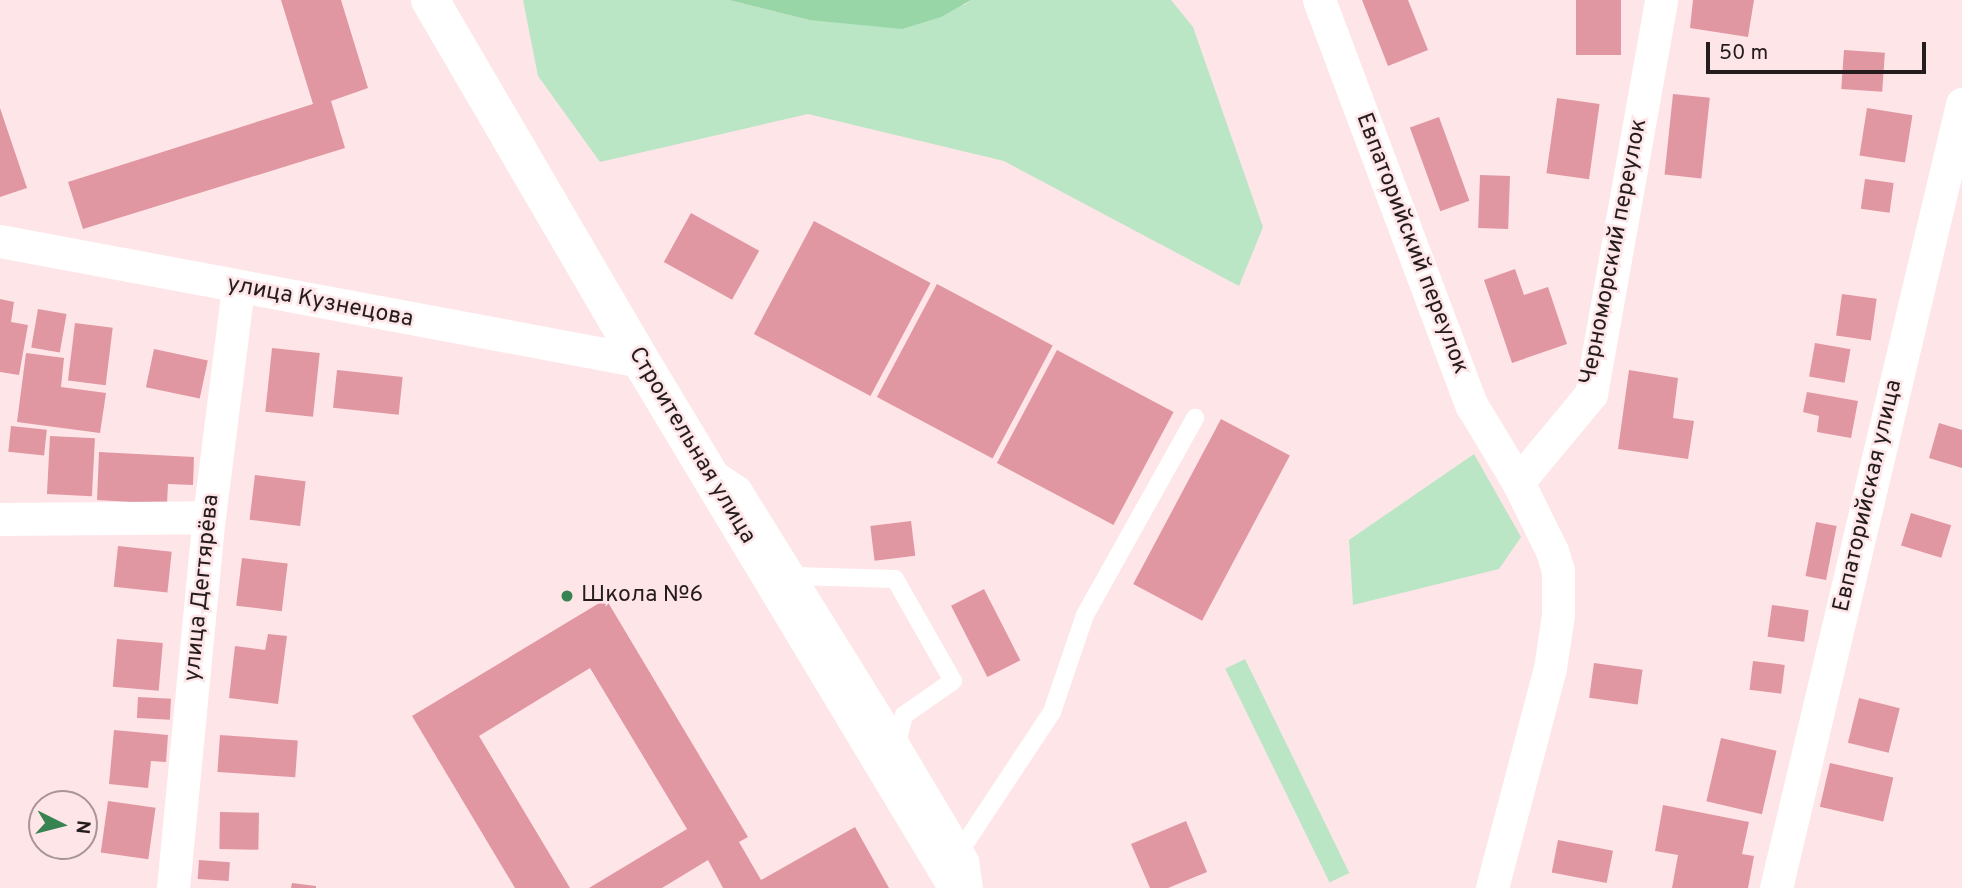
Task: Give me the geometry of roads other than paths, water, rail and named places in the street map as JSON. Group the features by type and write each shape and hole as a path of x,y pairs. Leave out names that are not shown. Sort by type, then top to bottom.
{"street":[{"name":"Строительная улица","path":"430,0 641,361 958,888"},
{"name":"Евпаторийский переулок","path":"1319,0 1472,406 1518,482 1552,551 1559,580 1558,615 1550,668 1492,888"},
{"name":"Черноморский переулок","path":"1518,482 1591,394 1661,0"},
{"name":"Евпаторийская улица","path":"1776,888 1962,104"},
{"name":"улица Кузнецова","path":"0,241 238,288 641,361"},
{"name":"улица Дегтярёва","path":"173,888 209,517 238,288"},
{"path":"0,519 209,517"}],"lane":[{"path":"962,848 1052,712 1085,615 1195,418"},
{"path":"699,458 742,487 970,860 974,888"},
{"path":"797,576 895,579 953,681 904,715 898,739"}],"place":[{"name":"Школа №6","path":"567,596"}]}
